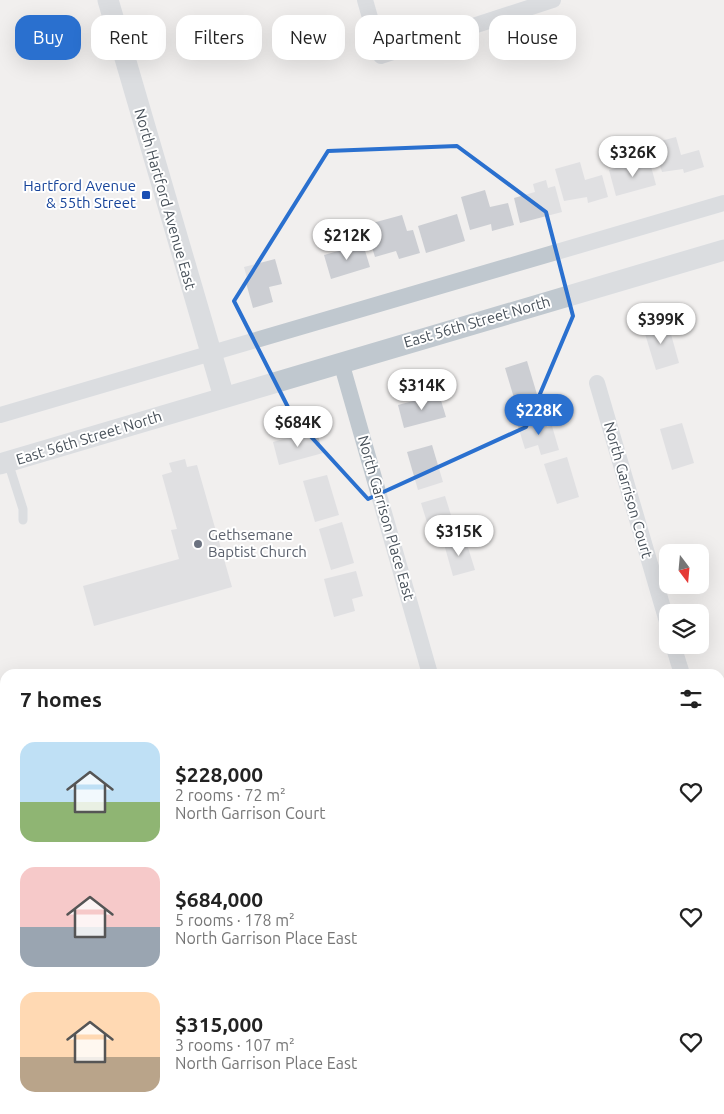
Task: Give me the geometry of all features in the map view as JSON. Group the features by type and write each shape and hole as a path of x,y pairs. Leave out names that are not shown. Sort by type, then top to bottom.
{"street":[{"name":"North Hartford Avenue East","path":"108,0 224,397"},
{"path":"365,0 381,56 553,0"},
{"path":"0,416 724,203"},
{"name":"East 56th Street North","path":"4,463 724,250"},
{"name":"North Garrison Place East","path":"342,362 429,669"},
{"name":"North Garrison Court","path":"596,383 662,604"},
{"path":"676,654 680,669"}],"lane":[{"path":"4,463 22,509 23,520"}],"highlighted area":[{"path":"457,146 546,212 573,316 526,427 368,499 293,417 234,301 328,151"}],"building":[{"path":"676,137 681,155 699,150 704,167 684,173 683,169 662,172 653,143"},
{"path":"649,159 656,185 616,196 609,170"},
{"path":"580,162 585,180 602,175 608,197 588,203 587,197 564,201 555,169"},
{"path":"546,180 548,188 555,186 562,212 520,223 514,198 535,192 533,184"},
{"path":"485,190 490,207 508,203 514,225 492,231 491,224 470,230 461,197"},
{"path":"457,214 465,241 426,253 418,226"},
{"path":"402,215 407,231 413,230 420,253 399,259 396,251 375,257 365,225"},
{"path":"363,244 370,267 331,279 324,255"},
{"path":"275,259 282,284 269,287 273,302 253,308 245,279 247,278 244,267"},
{"path":"667,320 679,363 656,370 643,327"},
{"path":"527,361 539,401 517,408 505,368"},
{"path":"439,394 446,417 404,428 398,405"},
{"path":"544,417 547,427 552,426 559,450 541,455 538,445 525,449 518,426"},
{"path":"682,423 694,463 672,470 660,429"},
{"path":"316,430 323,453 279,465 273,442"},
{"path":"432,445 443,482 418,490 407,452"},
{"path":"567,457 579,497 557,504 544,464"},
{"name":"Gethsemane Baptist Church","path":"185,459 187,467 197,465 232,587 94,626 83,586 179,559 171,530 177,529 162,475 172,472 169,463"},
{"path":"327,475 339,515 315,522 303,481"},
{"path":"445,496 456,531 432,538 421,503"},
{"path":"342,522 354,563 331,570 319,529"},
{"path":"465,538 475,570 453,576 444,544"},
{"path":"356,571 363,596 352,599 355,611 334,617 324,579"}],"place":[{"name":"Hartford Avenue & 55th Street","path":"146,195"},
{"name":"Gethsemane Baptist Church","path":"198,544"}]}
